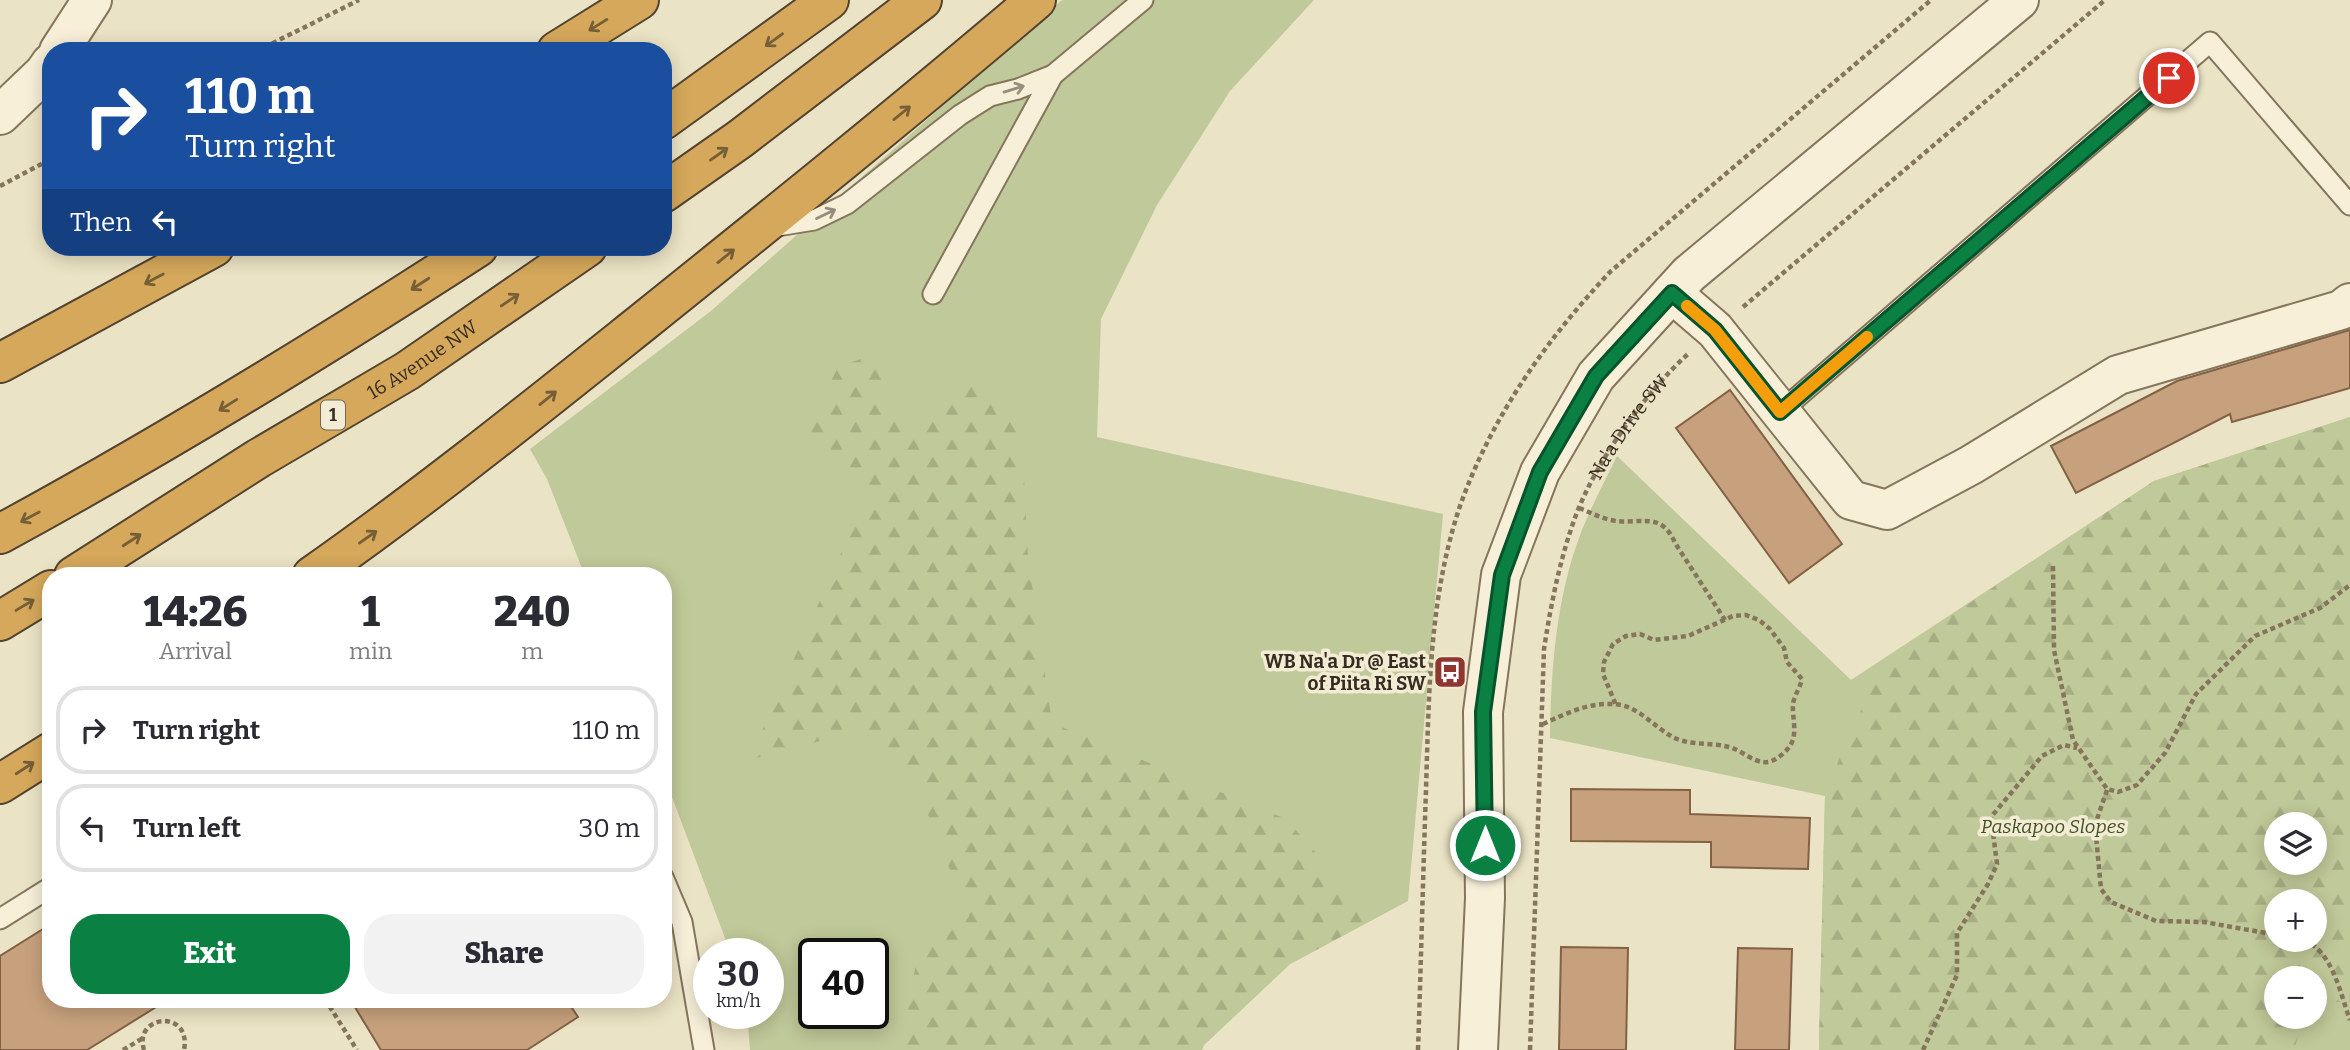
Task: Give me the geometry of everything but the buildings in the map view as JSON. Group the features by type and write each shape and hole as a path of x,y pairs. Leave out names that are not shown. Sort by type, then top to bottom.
{"highway":[{"path":"571,42 639,0"},
{"path":"672,113 829,0"},
{"path":"672,187 740,139 922,0"},
{"path":"325,567 493,442 760,229 1036,0"},
{"path":"0,363 197,256"},
{"path":"0,534 198,423 464,256"},
{"name":"16 Avenue NW","path":"88,567 259,458 407,371 574,256"},
{"path":"0,621 42,595"},
{"path":"0,784 42,758"}],"street":[{"path":"65,42 92,0"},
{"path":"1478,1050 1485,898 1483,712 1502,575 1540,472 1596,376 1689,274 2020,0"},
{"path":"0,115 42,75"},
{"path":"1672,293 1715,330 1851,500 1887,510 1971,465 2118,375 2341,310 2350,303"}],"lane":[{"path":"760,229 814,220 847,204 960,115 990,96 1018,89 1053,75 1143,0"},
{"path":"1780,412 2210,42 2350,205"},
{"path":"933,294 1053,75"},
{"path":"0,919 42,893"},
{"path":"672,898 682,922 704,1050"}],"path":[{"path":"275,42 359,0"},
{"name":"Na'a Drive SW","path":"1530,1050 1544,649 1551,604 1563,558 1580,508 1595,475 1641,404 1680,362 2105,0"},
{"path":"0,186 42,164"},
{"path":"1580,508 1615,521 1656,522 1670,532 1725,620"},
{"path":"2053,566 2054,650 2073,740 2107,789 2118,792 2137,785 2165,753 2196,694 2255,636 2320,608 2350,585"},
{"path":"1542,724 1587,706 1622,705 1683,742 1710,743 1732,748 1760,762 1772,762 1793,742 1793,702 1802,679 1787,662 1779,639 1759,620 1746,615 1733,616 1688,636 1654,640 1640,634 1626,636 1613,644 1604,662 1603,674 1616,705"},
{"path":"1923,1050 1957,975 1957,933 1988,884 1997,864 1990,817 2042,756 2064,745 2077,748"},
{"path":"2107,789 2095,825 2101,889 2111,902 2156,921 2204,922 2264,932"},
{"path":"2320,952 2332,968 2350,1020"},
{"path":"331,1008 357,1050"},
{"path":"122,1050 143,1037 149,1026 158,1021 177,1025 183,1032 184,1050"},
{"path":"143,1037 144,1050"}],"green space":[{"path":"1062,0 1314,0 1230,91 1157,205 1101,319 1097,437 1443,514 1408,901 1290,964 1204,1045 1202,1050 750,1050 748,1029 784,1029 784,938 725,938 672,797 672,567 581,567 547,479 530,449 711,311"},
{"path":"889,349 881,391 910,422 966,381 1021,414 1028,557 1052,723 1286,819 1374,919 1290,964 1204,1045 1202,1050 901,1050 917,957 969,917 912,775 850,733 749,760 870,488 801,442 838,367"},
{"name":"Paskapoo Slopes","path":"2350,417 2350,1050 1819,1050 1825,796 1550,738 1554,659 1566,580 1582,530 1617,456 1851,680 2154,481"},
{"name":"Paskapoo Slopes","path":"2350,417 2350,1001 2327,1003 2327,966 2264,966 2264,1029 2300,1029 2294,1050 1823,1050 1819,1040 1825,796 1842,751 1885,659 2154,481"}],"slow traffic":[{"path":"1687,306 1715,330 1780,412 1867,337"}],"place":[{"name":"WB Na'a Dr @ East of Piita Ri SW","path":"1450,672"}],"route":[{"path":"1485,845 1483,712 1502,575 1540,472 1596,376 1672,293 1715,330 1780,412 2169,78"}]}
